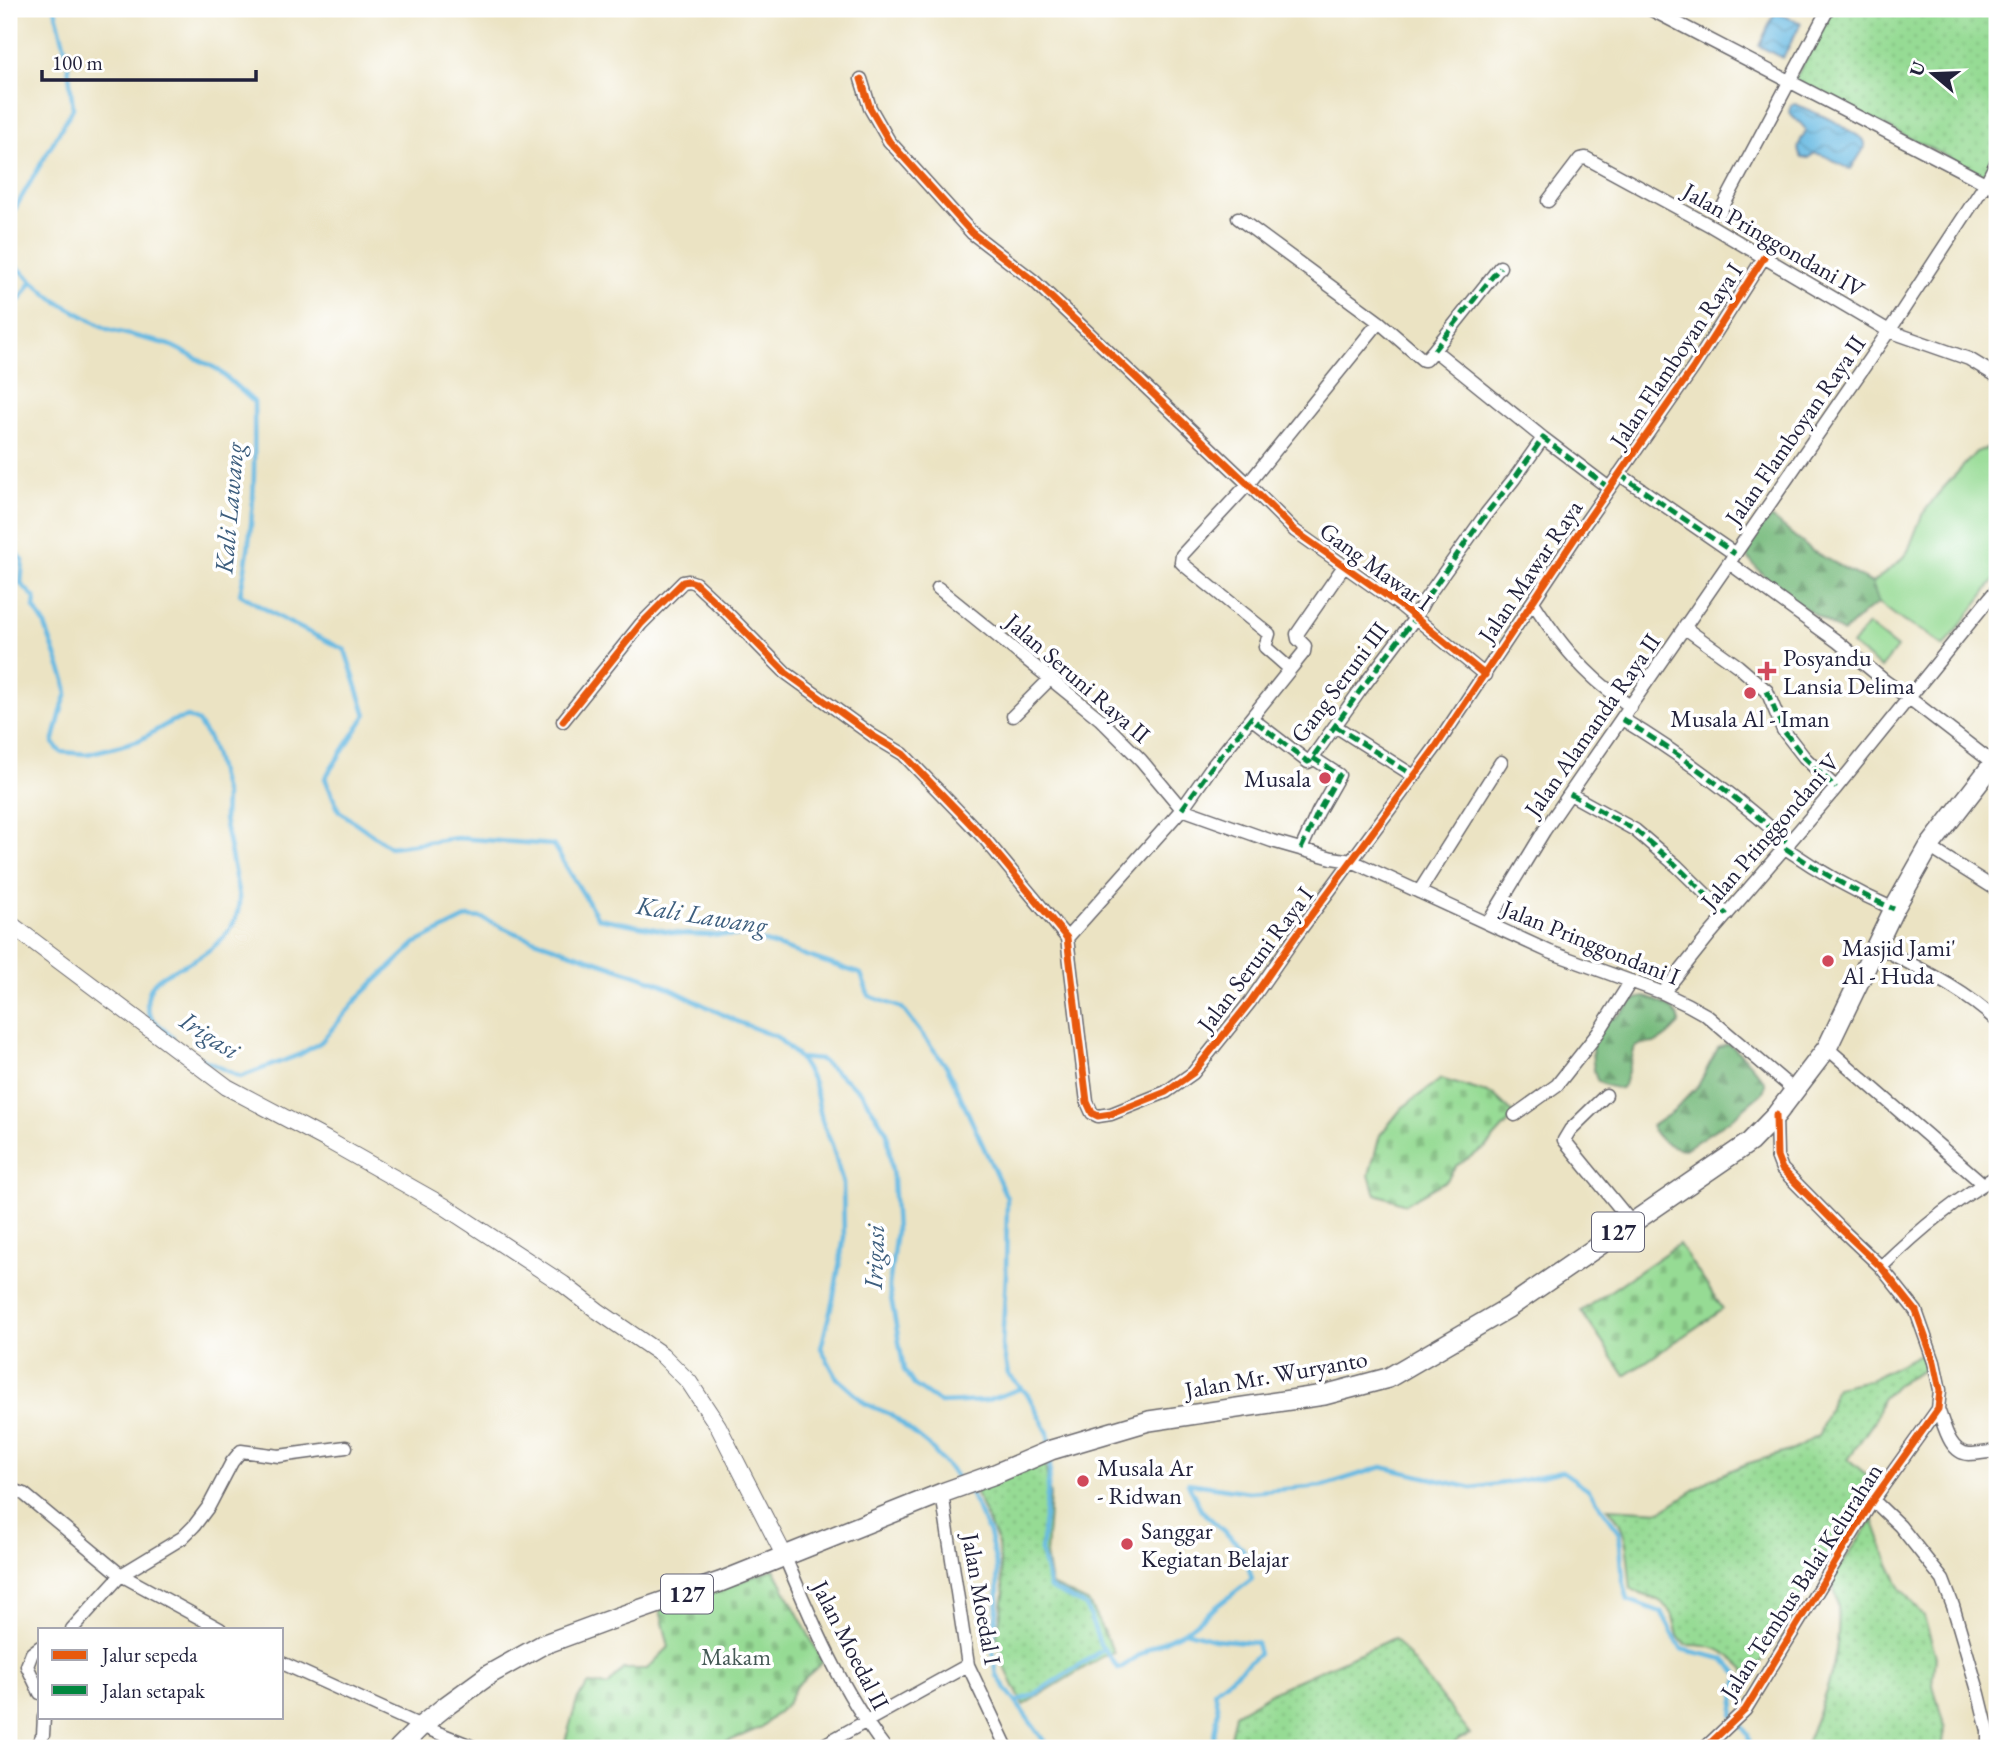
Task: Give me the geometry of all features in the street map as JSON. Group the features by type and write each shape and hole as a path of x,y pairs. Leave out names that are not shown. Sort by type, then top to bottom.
{"main road":[{"name":"Jalan Mr. Wuryanto","path":"399,1748 421,1726 490,1674 542,1646 785,1557 1051,1450 1149,1422 1324,1395 1388,1378 1508,1308 1750,1142 1776,1115 1827,1048 1894,909 1929,847 1995,761"},
{"path":"9,923 227,1087 444,1206 563,1284 662,1355 689,1382 718,1426 785,1557"}],"street":[{"path":"1650,9 1991,186"},
{"path":"1720,212 1828,9"},
{"name":"Gang Mawar I","path":"861,79 870,108 889,141 972,233 1034,281 1295,531 1401,606 1485,675"},
{"name":"Jalan Pringgondani IV","path":"1548,201 1583,157 1710,226 1889,331 1969,359 1997,376"},
{"name":"Jalan Flamboyan Raya II","path":"1732,558 1991,186 1997,161"},
{"path":"1238,218 1379,322 1423,360 1500,267"},
{"name":"Jalan Flamboyan Raya I","path":"1619,474 1694,367 1764,257"},
{"path":"1290,669 1265,647 1269,634 1181,562 1182,555 1248,484 1379,322"},
{"path":"1434,350 1609,488"},
{"name":"Gang Seruni III","path":"1182,809 1251,718 1308,762 1313,758 1543,438"},
{"path":"1619,474 1732,558 1886,682 1995,761"},
{"name":"Jalan Mawar Raya","path":"1352,861 1485,675 1619,474"},
{"name":"Jalan Alamanda Raya II","path":"1488,923 1544,831 1732,558"},
{"path":"1251,718 1305,649 1297,634 1344,566"},
{"path":"563,721 641,624 683,582 689,581 695,583 727,613 786,673 873,736 903,754 984,838 1067,938 1182,809 1301,849 1352,861"},
{"name":"Jalan Seruni Raya II","path":"938,588 1120,738 1182,809"},
{"name":"Jalan Pringgondani V","path":"1663,993 1836,788 1997,589"},
{"path":"1533,602 1576,660 1593,678 1631,707"},
{"path":"1685,628 1738,666 1767,691 1783,730 1804,757 1836,788"},
{"path":"1013,716 1050,679"},
{"path":"1622,719 1664,744 1745,804 1787,846 1818,871 1894,909"},
{"path":"1335,726 1414,776"},
{"path":"1301,849 1339,775 1313,758"},
{"path":"1419,892 1501,762"},
{"path":"1570,794 1635,830 1727,915"},
{"path":"1929,847 1997,890"},
{"name":"Jalan Seruni Raya I","path":"1067,938 1087,1102 1092,1113 1098,1116 1111,1114 1166,1092 1188,1078 1250,1002 1352,861"},
{"name":"Jalan Pringgondani I","path":"1352,861 1550,952 1663,993 1706,1015 1795,1091"},
{"path":"1877,946 1949,985 1997,1021"},
{"path":"1515,1115 1557,1085 1598,1034 1631,981"},
{"path":"1827,1048 1983,1184"},
{"path":"1606,1095 1570,1130 1564,1140 1632,1223"},
{"path":"1776,1115 1777,1156 1782,1169 1881,1267 1916,1311 1934,1362 1940,1390 1938,1409 1951,1441 1957,1450 1966,1454 1997,1451"},
{"path":"1881,1267 1941,1214 1997,1176"},
{"name":"Jalan Tembus Balai Kelurahan","path":"1705,1748 1745,1710 1873,1500 1938,1409"},
{"path":"73,1628 121,1575 182,1538 194,1526 241,1451 279,1456 346,1447"},
{"path":"9,1489 24,1494 121,1575 218,1628"},
{"name":"Jalan Moedal I","path":"942,1493 968,1665 1006,1748"},
{"path":"1873,1500 1900,1526 1943,1580 1979,1694 1988,1731 1988,1748"},
{"name":"Jalan Moedal II","path":"785,1557 841,1683 865,1722 886,1748"},
{"path":"38,1648 32,1653 27,1667 38,1689"},
{"path":"284,1664 476,1748"},
{"path":"818,1748 968,1665"},
{"path":"43,1735 44,1718"},
{"path":"35,1748 52,1718"}],"green space":[{"path":"1832,9 1997,9 1997,151 1984,175 1794,81"},
{"path":"1996,446 1997,577 1944,647 1879,603 1872,583 1899,562 1908,551 1922,515 1937,495 1976,452"},
{"path":"1771,517 1812,551 1872,583 1879,603 1843,633 1779,589 1747,556 1754,536"},
{"path":"1868,625 1897,648 1881,668 1852,645"},
{"path":"1644,997 1668,1007 1679,1018 1679,1024 1661,1040 1635,1047 1624,1085 1620,1089 1603,1084 1598,1081 1595,1073 1592,1037 1636,999"},
{"path":"1728,1044 1742,1055 1765,1082 1762,1093 1731,1119 1685,1149 1664,1142 1653,1131 1652,1126 1674,1111 1698,1086 1718,1048"},
{"path":"1441,1079 1494,1095 1515,1115 1486,1147 1456,1166 1447,1180 1405,1204 1376,1194 1369,1175 1380,1135 1402,1108"},
{"path":"1679,1244 1723,1309 1625,1376 1581,1311"},
{"path":"1920,1354 1927,1368 1896,1385 1882,1399 1875,1420 1848,1459 1874,1481 1746,1686 1745,1670 1738,1663 1712,1647 1685,1645 1678,1636 1673,1616 1661,1601 1631,1588 1624,1534 1608,1508 1661,1511 1713,1478 1746,1464 1793,1450 1819,1435 1836,1387 1869,1380"},
{"path":"1044,1457 1050,1495 1046,1555 1051,1585 1089,1603 1114,1653 1102,1657 1023,1705 1003,1663 997,1636 1004,1595 998,1544 975,1491"},
{"path":"1873,1519 1900,1587 1924,1617 1936,1656 1933,1685 1945,1729 1945,1748 1804,1748 1830,1679 1837,1644 1838,1604 1831,1580"},
{"name":"Makam","path":"774,1569 823,1662 796,1686 787,1704 760,1728 713,1748 563,1748 578,1698 589,1684 608,1686 623,1669 647,1669 669,1647 660,1610"},
{"path":"1394,1638 1470,1734 1449,1748 1228,1748 1235,1714 1278,1689"}],"water":[{"path":"1775,12 1801,23 1783,58 1759,46"},
{"path":"1795,104 1832,120 1863,139 1865,147 1851,169 1818,154 1802,158 1798,148 1806,131 1789,112 1791,105"}],"waterway":[{"name":"Kali Lawang","path":"9,219 73,108 67,56 55,9"},
{"name":"Kali Lawang","path":"9,257 9,260 53,299 107,329 170,345 217,369 254,402 251,522 240,594 284,620 345,650 366,715 325,778 339,811 390,847 457,838 553,845 598,918 681,934 747,936 861,974 869,996 902,1008 947,1067 1007,1198 1002,1345 1008,1374 1028,1395 1048,1433 1049,1447"},
{"name":"Irigasi","path":"9,310 32,281"},
{"name":"Irigasi","path":"9,547 23,560 21,584 35,598 34,608 44,623 65,680 67,694 53,743 61,752 87,754 115,747 140,740 172,721 188,717 198,722 209,739 225,796 224,819 239,897 238,908 231,927 217,944 199,957 168,972 151,987 147,1002 148,1011 173,1038"},
{"name":"Irigasi","path":"200,1058 240,1077 299,1055 321,1042 360,996 416,943 468,917 482,918 515,933 657,982 736,1021 777,1037 799,1058 814,1083 822,1121 843,1183 844,1237 821,1348 837,1378 866,1404 890,1414 928,1445 958,1478"},
{"name":"Irigasi","path":"799,1058 821,1060 861,1092 887,1132 896,1231 889,1287 904,1370 914,1385 940,1403 986,1401 1022,1388"},
{"name":"Kali Lawang","path":"1049,1455 1050,1469 1041,1551 1050,1588 1086,1606 1100,1644 1119,1669 1150,1648 1185,1631 1214,1639 1256,1643 1259,1654 1214,1691 1218,1710 1212,1748"},
{"path":"1185,1631 1252,1579 1243,1549 1201,1510 1188,1483 1249,1492 1322,1486 1382,1467 1472,1488 1562,1471 1588,1489 1619,1531 1623,1580 1628,1600 1661,1612 1681,1649 1724,1659 1739,1675 1733,1714 1748,1735 1751,1748"},
{"name":"Irigasi","path":"969,1491 989,1533 997,1568 998,1602 992,1644 997,1676 1049,1748"},
{"name":"Irigasi","path":"1016,1702 1035,1694 1104,1649"}],"marked path":[{"path":"1434,350 1500,267"},
{"path":"1182,809 1251,718 1310,761 1543,438 1609,488"},
{"path":"1619,474 1735,554"},
{"path":"1767,691 1783,730 1804,757 1836,788"},
{"path":"1622,719 1708,777 1789,844"},
{"path":"1335,726 1414,776"},
{"path":"1301,849 1339,775 1313,758"},
{"path":"1570,794 1635,830 1727,915"},
{"path":"1785,848 1838,881 1894,909"}],"cycle path":[{"path":"861,79 870,108 889,141 972,233 1034,281 1295,531 1401,606 1485,675"},
{"path":"563,721 641,624 683,582 695,583 786,673 873,736 903,754 984,838 1067,938 1087,1102 1092,1113 1098,1116 1111,1114 1166,1092 1193,1073 1250,1002 1435,748 1581,529 1694,367 1764,257"},
{"path":"1705,1748 1745,1710 1873,1500 1938,1409 1940,1390 1934,1362 1916,1311 1881,1267 1782,1169 1777,1156 1776,1115"}],"place":[{"name":"Posyandu Lansia Delima","path":"1767,671"},
{"name":"Musala Al - Iman","path":"1750,693"},
{"name":"Musala","path":"1325,778"},
{"name":"Masjid Jami' Al - Huda","path":"1828,961"},
{"name":"Musala Ar - Ridwan","path":"1083,1481"},
{"name":"Sanggar Kegiatan Belajar","path":"1127,1544"}]}
